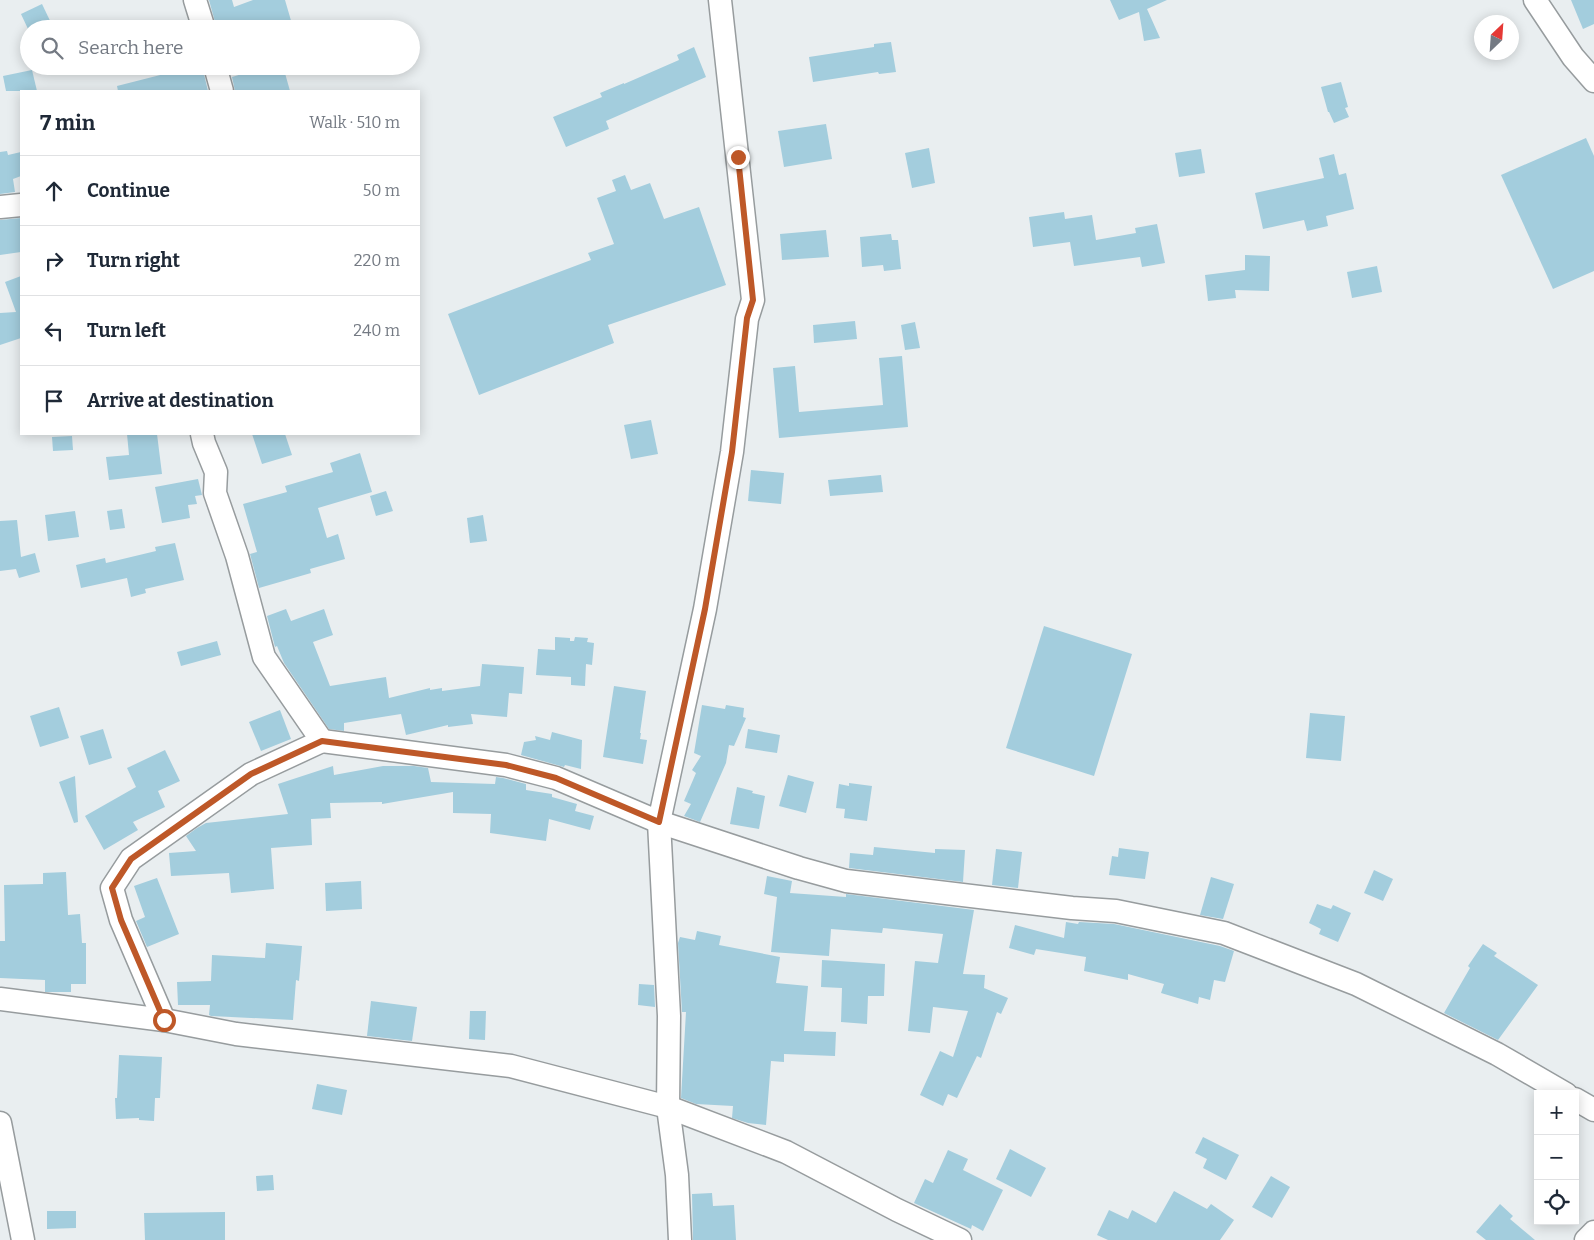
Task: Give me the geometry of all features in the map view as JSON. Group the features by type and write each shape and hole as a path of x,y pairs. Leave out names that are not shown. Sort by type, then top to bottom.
{"street":[{"path":"195,0 201,20"},
{"path":"680,1240 677,1175 668,1107 669,1016 659,822 705,609 732,452 747,318 753,300 720,0"},
{"path":"1535,0 1573,57 1594,81"},
{"path":"217,75 222,90"},
{"path":"0,207 20,205"},
{"path":"202,435 216,472 215,493 237,556 264,657 322,741"},
{"path":"164,1020 121,920 112,888 131,859 251,774 322,741 506,765 556,778 659,822 846,881 1072,908 1116,911 1224,933 1356,984 1497,1054 1559,1090"},
{"path":"0,999 164,1020 236,1034 511,1066 668,1107 786,1152 897,1210 960,1240"},
{"path":"1579,1101 1594,1110"},
{"path":"0,1123 24,1240"},
{"path":"1586,1240 1594,1232"}],"building":[{"path":"209,0 232,0 234,7 253,0 285,0 291,20 215,20"},
{"path":"1110,0 1167,0 1147,9 1160,38 1144,41 1139,12 1119,20"},
{"path":"1571,0 1594,0 1594,24 1583,29"},
{"path":"42,4 50,20 24,20 21,14"},
{"path":"891,42 896,72 879,74 878,72 813,82 809,57 874,47 874,44"},
{"path":"694,47 706,77 606,121 609,129 566,147 553,117 602,97 600,93 679,60 677,55"},
{"path":"20,72 20,75 33,75 37,90 6,91 3,76"},
{"path":"160,75 204,75 208,90 118,90 117,86"},
{"path":"239,75 286,75 290,90 235,90 232,77"},
{"path":"1341,82 1348,107 1345,108 1349,117 1334,123 1328,112 1321,87"},
{"path":"826,124 832,159 784,167 778,131"},
{"path":"1586,138 1594,156 1594,271 1553,289 1501,175"},
{"path":"929,148 935,183 912,188 905,153"},
{"path":"1201,149 1205,173 1179,177 1175,153"},
{"path":"7,151 8,155 20,152 20,176 13,179 15,192 0,194 0,152"},
{"path":"1334,154 1339,175 1346,173 1354,209 1326,216 1328,226 1307,231 1304,220 1263,229 1255,193 1324,178 1319,158"},
{"path":"625,175 631,190 650,183 664,219 699,207 726,285 608,325 614,343 479,395 448,314 591,260 588,253 614,244 597,198 616,191 612,180"},
{"path":"1064,212 1065,219 1092,215 1096,240 1136,233 1135,228 1157,224 1165,263 1142,267 1140,257 1074,266 1070,242 1033,247 1029,217"},
{"path":"20,218 20,252 0,255 0,220"},
{"path":"826,230 829,257 782,260 780,234"},
{"path":"891,234 892,240 898,240 901,269 884,271 883,265 862,267 860,237"},
{"path":"1245,255 1270,256 1269,291 1235,290 1236,298 1208,301 1205,275 1245,270"},
{"path":"1377,266 1382,292 1352,298 1347,272"},
{"path":"20,276 20,338 0,345 0,313 16,312 5,282"},
{"path":"855,321 857,339 814,343 813,325"},
{"path":"915,322 920,348 905,350 901,325"},
{"path":"902,356 908,427 779,438 773,368 795,366 799,412 883,405 879,358"},
{"path":"651,420 658,454 631,459 624,425"},
{"path":"127,435 157,435 162,474 109,480 106,457 129,455"},
{"path":"252,435 285,435 292,455 262,464"},
{"path":"72,436 73,450 53,451 52,437"},
{"path":"360,453 372,492 318,508 327,538 338,534 345,559 310,569 311,573 259,588 250,554 257,552 243,504 287,492 285,486 333,472 330,463"},
{"path":"751,470 784,473 781,504 748,501"},
{"path":"881,475 883,492 830,496 828,480"},
{"path":"198,479 202,495 195,496 197,504 188,505 190,518 162,523 155,487"},
{"path":"386,491 393,511 376,516 370,496"},
{"path":"122,509 125,528 110,530 107,511"},
{"path":"75,511 79,537 48,541 45,515"},
{"path":"483,515 487,541 470,543 467,518"},
{"path":"17,520 21,557 35,553 40,572 19,578 16,569 0,571 0,521"},
{"path":"175,543 184,580 145,589 146,593 131,597 127,578 81,588 76,565 105,558 106,563 156,551 155,547"},
{"path":"286,609 291,621 324,609 333,635 313,642 330,686 386,677 389,698 430,688 430,690 442,688 442,691 480,686 482,664 524,667 522,694 509,693 507,717 471,714 473,724 448,727 448,725 406,735 401,714 344,723 344,731 329,729 284,663 277,646 275,647 267,616"},
{"path":"1044,626 1132,654 1094,776 1006,748"},
{"path":"555,637 570,638 570,641 574,641 575,637 588,638 587,642 594,643 592,665 586,664 585,686 571,685 571,677 536,675 538,649 555,650"},
{"path":"217,641 221,655 181,666 177,652"},
{"path":"614,686 646,691 640,733 640,739 647,740 643,764 603,757"},
{"path":"702,705 725,709 726,705 744,708 743,717 746,718 734,746 729,745 726,763 700,822 684,816 691,804 684,801 696,773 692,770 701,756 694,753"},
{"path":"59,707 69,738 40,747 30,716"},
{"path":"280,710 291,739 261,751 249,722"},
{"path":"1310,713 1345,716 1341,761 1306,758"},
{"path":"103,729 112,758 89,765 80,736"},
{"path":"748,729 780,735 777,753 745,748"},
{"path":"552,732 582,740 581,769 565,765 564,767 521,755 524,742 536,740 535,736 550,740"},
{"path":"165,750 180,781 158,791 165,807 133,822 138,830 104,850 85,816 136,787 127,768"},
{"path":"333,766 334,775 383,766 428,768 431,782 495,784 496,777 503,778 526,784 526,790 552,794 552,797 577,804 575,811 594,816 590,830 549,819 546,841 490,833 491,814 453,813 453,792 382,804 382,802 330,803 331,818 311,819 312,845 271,848 274,889 231,893 229,873 171,876 169,853 196,851 186,836 197,828 206,823 288,814 278,784"},
{"path":"788,775 814,782 806,813 779,806"},
{"path":"75,776 78,822 74,823 59,782"},
{"path":"849,783 872,786 867,821 844,818 845,809 836,808 839,784 849,786"},
{"path":"737,787 765,796 759,829 730,824"},
{"path":"874,847 935,853 935,849 965,850 963,882 849,868 850,853 873,855"},
{"path":"1119,848 1149,852 1145,879 1109,875 1112,856 1118,857"},
{"path":"996,849 1022,852 1018,888 992,885"},
{"path":"1374,870 1393,879 1383,901 1364,893"},
{"path":"66,872 68,915 80,914 82,943 86,943 86,984 71,984 71,992 45,992 45,980 0,978 0,941 5,941 4,885 43,884 43,873"},
{"path":"767,876 792,881 790,893 846,897 846,894 974,910 963,974 985,975 984,988 1008,998 1001,1014 997,1012 981,1058 977,1056 957,1098 948,1094 943,1106 920,1095 940,1051 953,1057 968,1011 933,1007 930,1033 908,1031 915,961 938,963 943,934 883,928 882,933 831,929 829,956 771,952 777,897 764,894"},
{"path":"1211,877 1234,884 1223,919 1200,915"},
{"path":"157,878 179,934 147,947 136,921 145,917 134,886"},
{"path":"361,881 362,909 326,911 325,883"},
{"path":"1317,904 1331,909 1333,905 1351,913 1338,942 1319,934 1321,929 1309,923"},
{"path":"1066,922 1114,924 1220,946 1234,951 1225,982 1214,980 1210,1000 1199,997 1198,1004 1161,993 1164,984 1128,974 1128,980 1084,971 1086,957 1036,949 1034,955 1009,948 1015,925 1064,938"},
{"path":"697,931 721,936 719,945 780,957 776,983 808,986 804,1031 836,1032 835,1056 784,1054 784,1062 771,1061 766,1125 748,1123 732,1118 733,1106 696,1104 681,1098 686,1012 682,1012 678,943 680,937 695,940"},
{"path":"266,943 302,946 299,981 296,980 293,1020 211,1016 209,1015 210,1005 178,1005 177,982 211,981 212,955 265,958"},
{"path":"1483,944 1497,953 1494,956 1538,985 1498,1040 1444,1013 1470,968 1468,966"},
{"path":"822,960 885,964 884,996 868,996 867,1024 841,1022 842,988 821,987"},
{"path":"639,984 654,985 655,1007 638,1005"},
{"path":"371,1001 417,1007 412,1041 367,1036"},
{"path":"470,1011 486,1011 485,1040 469,1039"},
{"path":"119,1055 162,1057 160,1098 155,1098 154,1121 139,1120 139,1118 116,1119 115,1098 117,1098"},
{"path":"317,1084 347,1090 342,1115 312,1109"},
{"path":"1203,1137 1239,1155 1226,1180 1203,1168 1207,1159 1195,1153"},
{"path":"1010,1149 1046,1168 1031,1197 996,1179"},
{"path":"948,1150 968,1159 963,1170 1003,1190 983,1231 972,1225 971,1229 914,1203 925,1179 933,1183"},
{"path":"273,1175 274,1190 257,1191 256,1176"},
{"path":"1271,1176 1290,1187 1272,1218 1252,1207"},
{"path":"1174,1191 1207,1209 1211,1204 1234,1220 1220,1240 1108,1240 1097,1235 1109,1210 1128,1219 1132,1210 1156,1223"},
{"path":"712,1193 713,1206 734,1205 736,1240 693,1240 692,1194"},
{"path":"1500,1204 1513,1216 1510,1219 1535,1240 1486,1240 1476,1232"},
{"path":"47,1211 76,1211 76,1228 47,1229"},
{"path":"225,1212 225,1240 145,1240 144,1213"}],"route":[{"path":"164,1020 121,920 112,888 131,859 251,774 322,741 506,765 556,778 659,822 705,609 732,452 747,318 753,300 738,157"}]}
